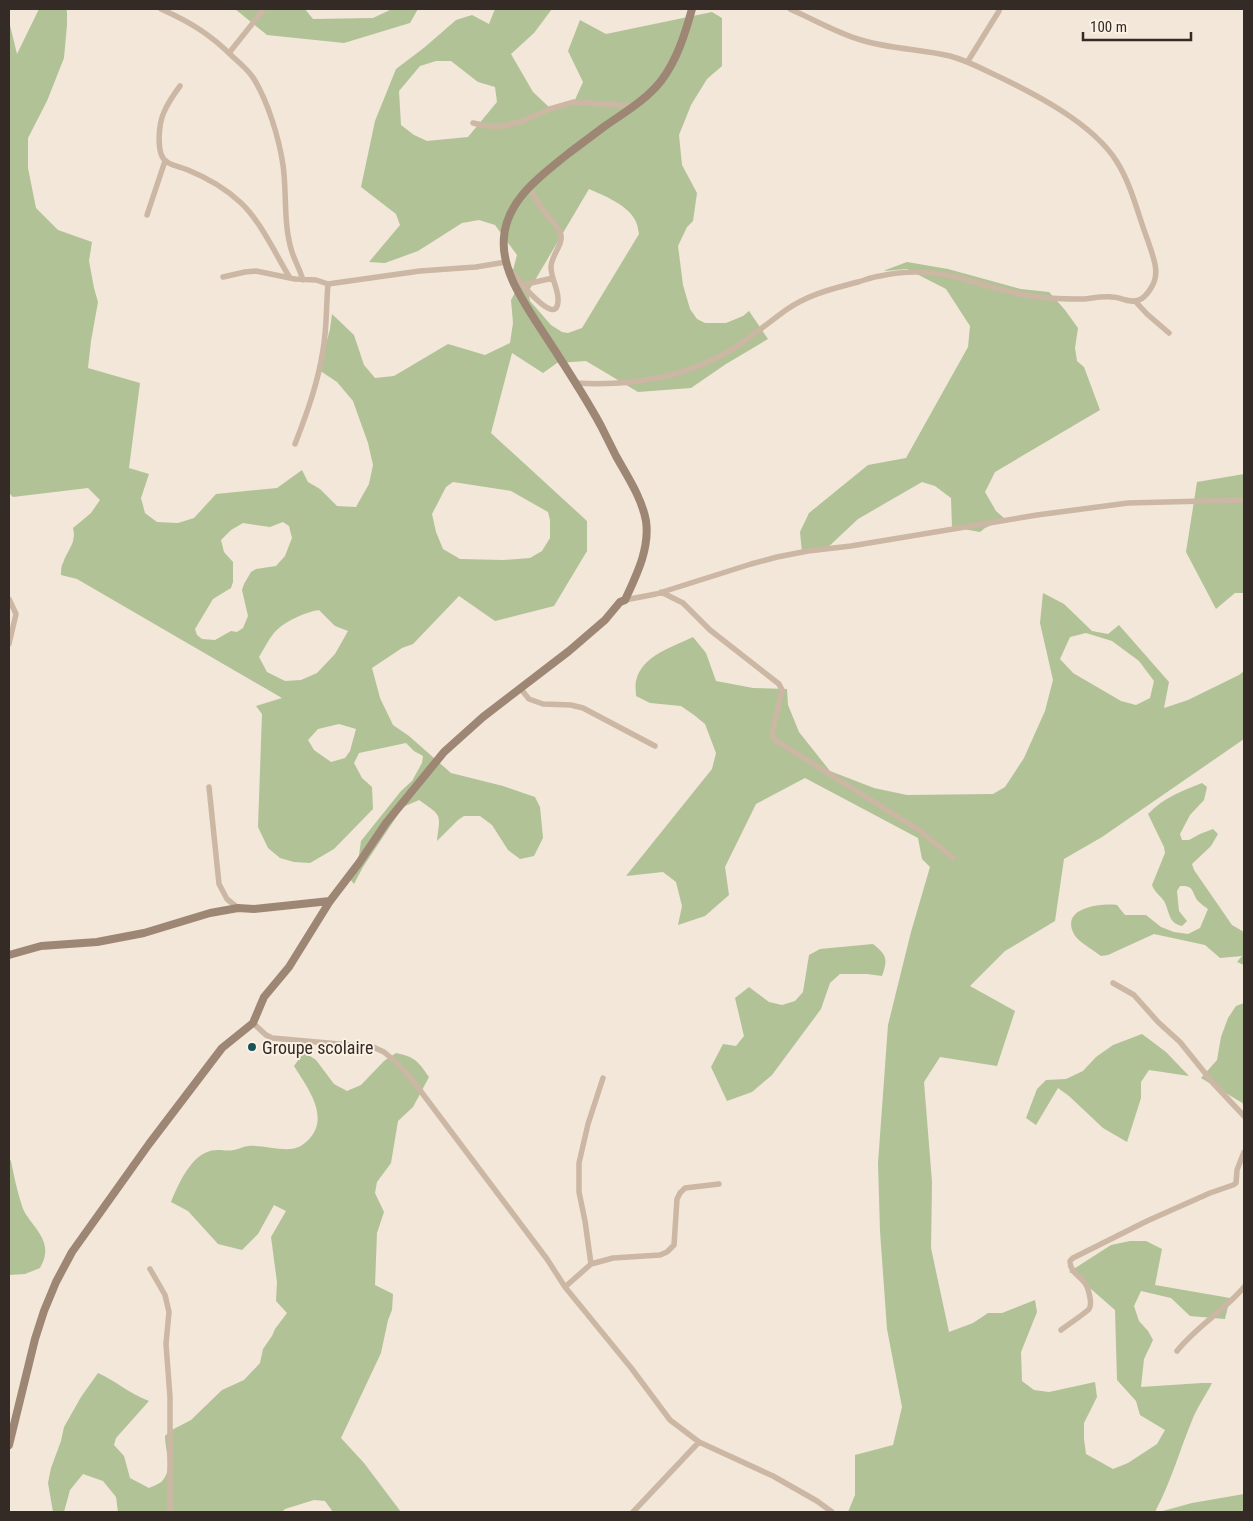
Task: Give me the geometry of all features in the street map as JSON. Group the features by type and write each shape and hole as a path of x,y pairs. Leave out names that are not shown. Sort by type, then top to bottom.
{"main road":[{"path":"9,1445 24,1380 44,1311 56,1282 72,1252 148,1144 222,1048 253,1023 264,997 289,967 330,901 386,823 444,752 484,716 569,651 605,620 620,602 625,600 643,558 646,542 646,522 642,504 601,426 519,294 506,263 503,238 506,226 518,201 529,187 545,172 649,94 661,81 682,41 692,9"},
{"path":"9,956 40,946 97,942 144,933 210,913 238,908 254,909 330,901"}],"street":[{"path":"161,9 189,22 214,38 254,78 268,108 278,138 283,166 288,230 292,251 303,280"},
{"path":"229,53 264,9"},
{"path":"575,383 632,382 658,378 695,368 722,355 762,329 787,309 810,296 830,288 879,276 898,273 925,273 950,276 1002,290 1038,297 1084,299 1111,297 1135,301 1142,299 1154,283 1157,273 1153,257 1136,207 1118,163 1091,133 1070,117 1021,86 968,61 928,51 862,41 790,9"},
{"path":"968,61 999,11"},
{"path":"180,86 170,100 161,120 159,147 165,161 208,180 238,200 252,216 290,278"},
{"path":"473,123 487,126 504,126 523,121 550,108 574,102 634,106"},
{"path":"147,215 165,161"},
{"path":"224,277 256,271 303,280 316,280 328,284 420,271 506,263 522,286 545,307 550,310 554,309 558,302 551,266 561,235 543,211 529,187"},
{"path":"522,286 552,278"},
{"path":"295,444 310,406 323,353 328,284"},
{"path":"1135,301 1169,333"},
{"path":"625,600 661,592 777,557 1037,515 1128,503 1244,500"},
{"path":"661,592 684,603 710,630 779,684 782,690 772,734 775,740 919,830 953,858"},
{"path":"9,599 16,614 9,644"},
{"path":"520,688 529,699 543,704 571,705 583,708 655,746"},
{"path":"209,787 218,884 227,899 238,908"},
{"path":"1113,983 1134,995 1158,1022 1180,1042 1213,1083 1244,1116"},
{"path":"253,1023 272,1038 372,1048 384,1052 410,1077 547,1259 565,1287 632,1369 670,1420 699,1442 773,1476 817,1501 832,1512"},
{"path":"591,1264 579,1192 579,1163 588,1124 603,1078"},
{"path":"1061,1330 1089,1309 1091,1303 1086,1284 1075,1275 1070,1265 1070,1261 1073,1258 1155,1217 1233,1185 1236,1183 1237,1170 1244,1152"},
{"path":"565,1287 591,1264 613,1258 660,1255 667,1252 674,1245 677,1199 680,1193 685,1188 719,1184"},
{"path":"150,1270 165,1295 169,1312 166,1344 170,1397 170,1512"},
{"path":"1177,1351 1194,1332 1224,1309 1244,1287"},
{"path":"633,1512 699,1442"}],"green space":[{"path":"39,9 65,9 67,11 64,58 47,101 28,138 28,168 36,208 58,230 92,242 89,261 98,302 88,368 140,383 129,468 149,474 141,498 145,513 157,522 178,523 194,518 216,494 277,488 302,470 308,482 320,489 337,506 356,507 369,484 373,465 368,443 353,401 337,382 319,370 332,314 354,335 364,365 375,378 394,376 448,344 485,355 510,343 513,323 511,300 518,287 513,270 517,255 495,225 479,220 462,223 418,251 385,263 369,262 400,225 396,214 361,187 375,121 396,69 456,20 472,15 489,24 495,9 552,9 534,33 511,54 533,92 550,108 574,102 583,82 568,51 580,20 606,34 712,12 722,18 722,66 707,79 691,105 679,135 682,165 697,193 693,221 687,227 678,246 683,285 690,309 697,319 705,323 726,323 743,316 749,311 768,339 691,388 638,392 586,361 557,363 543,373 512,353 491,433 587,521 587,551 554,606 495,621 459,596 413,644 402,648 372,668 380,698 393,725 409,736 451,773 503,786 535,797 540,807 543,838 534,856 520,859 508,850 492,825 480,816 464,816 437,841 438,816 419,800 403,807 363,867 354,884 350,879 358,862 361,841 401,791 412,781 422,763 423,756 406,743 359,753 354,763 362,778 372,787 373,809 334,849 310,863 294,862 280,858 268,848 258,827 262,714 256,706 282,698 77,579 61,575 62,566 73,542 73,528 91,513 100,500 88,488 13,497 9,493 9,21 17,54","holes":["436,61 451,61 478,82 495,87 497,102 468,137 427,141 414,135 401,125 399,91 420,66","589,189 616,202 633,216 637,223 639,234 582,328 568,333 562,332 551,325 530,301 528,292","453,482 511,491 548,512 550,538 542,551 530,558 503,560 460,559 443,549 436,532 432,514 446,487","283,522 289,526 292,538 285,556 276,566 256,569 251,572 244,584 242,590 248,616 243,628 237,632 231,631 215,640 202,639 197,635 195,629 213,599 231,588 233,582 233,562 224,552 221,540 231,530 243,523 270,527","319,610 335,626 348,631 335,654 317,673 301,680 285,681 267,672 259,657 278,629 289,621","339,724 356,729 350,751 345,758 331,762 314,750 308,740 318,729"]},
{"path":"235,9 305,9 313,19 373,18 392,9 418,9 410,23 344,43 267,35"},
{"path":"907,262 948,269 1021,289 1049,292 1078,328 1075,348 1077,361 1084,367 1100,410 995,472 985,492 996,511 1005,519 980,532 952,527 951,498 935,486 922,482 858,519 824,551 802,552 800,532 809,513 868,465 906,458 968,347 970,326 946,289 907,269 883,271"},
{"path":"1244,474 1244,593 1235,593 1216,609 1186,552 1197,482"},
{"path":"1043,593 1064,604 1092,631 1108,634 1119,625 1169,682 1164,708 1188,700 1244,671 1244,739 1102,837 1064,859 1055,921 1005,951 970,986 1015,1011 997,1066 940,1057 924,1082 932,1182 931,1248 949,1332 973,1323 988,1313 1002,1313 1035,1300 1037,1312 1021,1352 1022,1381 1034,1390 1049,1392 1095,1382 1097,1397 1084,1423 1086,1454 1113,1469 1128,1463 1157,1444 1165,1430 1140,1415 1136,1401 1117,1380 1115,1310 1075,1275 1069,1272 1111,1245 1130,1241 1146,1241 1162,1249 1155,1285 1230,1298 1225,1319 1190,1316 1171,1298 1141,1291 1134,1306 1139,1321 1153,1340 1144,1359 1141,1387 1212,1383 1193,1418 1171,1477 1155,1512 848,1512 855,1495 855,1455 893,1445 902,1407 887,1329 880,1231 878,1163 888,1025 911,932 930,867 922,859 918,838 805,778 756,804 725,867 729,895 705,916 678,925 682,906 676,882 663,872 626,876 712,769 716,753 705,724 681,706 650,703 636,696 636,681 639,672 651,658 693,637 706,653 716,681 753,688 787,689 788,705 799,732 830,771 874,788 907,795 993,794 1005,787 1024,758 1045,711 1053,680 1040,623","holes":["1086,633 1112,641 1139,661 1154,681 1150,698 1136,705 1121,701 1073,673 1060,659 1070,637"]},
{"path":"1202,783 1207,787 1204,800 1190,815 1180,834 1182,840 1189,840 1213,829 1218,834 1211,846 1192,864 1194,870 1232,925 1244,932 1244,965 1237,962 1242,956 1220,958 1205,945 1154,934 1108,955 1101,956 1076,937 1071,925 1072,918 1077,913 1092,906 1117,905 1125,915 1146,915 1161,927 1174,932 1188,934 1200,928 1208,909 1198,901 1190,888 1180,886 1177,891 1179,911 1187,921 1182,926 1177,925 1172,920 1164,901 1153,888 1152,885 1165,853 1148,814 1166,799"},
{"path":"873,944 884,954 885,965 882,976 840,974 830,983 821,1009 772,1075 752,1092 727,1101 711,1067 723,1044 736,1046 744,1036 735,998 749,987 769,1002 782,1005 795,1001 803,992 809,955 820,949"},
{"path":"1244,1003 1244,1104 1201,1078 1217,1060 1221,1037 1228,1018 1236,1006"},
{"path":"1142,1034 1166,1052 1189,1076 1149,1070 1141,1082 1141,1098 1127,1142 1103,1128 1058,1088 1036,1125 1026,1118 1037,1089 1046,1080 1066,1079 1083,1071 1096,1057 1113,1045"},
{"path":"304,1052 316,1060 334,1084 347,1091 361,1085 384,1061 396,1053 416,1060 429,1077 413,1107 398,1121 391,1163 377,1182 375,1193 384,1212 377,1233 375,1285 393,1294 392,1310 381,1353 341,1438 364,1463 401,1512 333,1512 325,1501 314,1500 285,1509 282,1512 118,1512 116,1497 103,1481 83,1474 70,1490 64,1512 53,1512 48,1483 64,1427 81,1397 98,1373 149,1401 116,1438 114,1445 124,1456 130,1478 149,1488 160,1483 168,1470 165,1436 170,1431 191,1420 222,1390 244,1380 260,1363 263,1349 287,1313 276,1301 277,1282 271,1237 286,1211 274,1205 258,1234 242,1250 218,1244 188,1211 171,1202 189,1168 199,1156 205,1153 213,1150 234,1150 245,1146 291,1149 297,1148 310,1138 316,1129 318,1120 317,1110 310,1092 294,1066"},
{"path":"9,1159 22,1206 40,1235 45,1247 40,1268 25,1274 9,1275"},
{"path":"1244,1494 1244,1512 1159,1512 1192,1503"}],"place":[{"name":"Groupe scolaire","path":"252,1047"}]}
